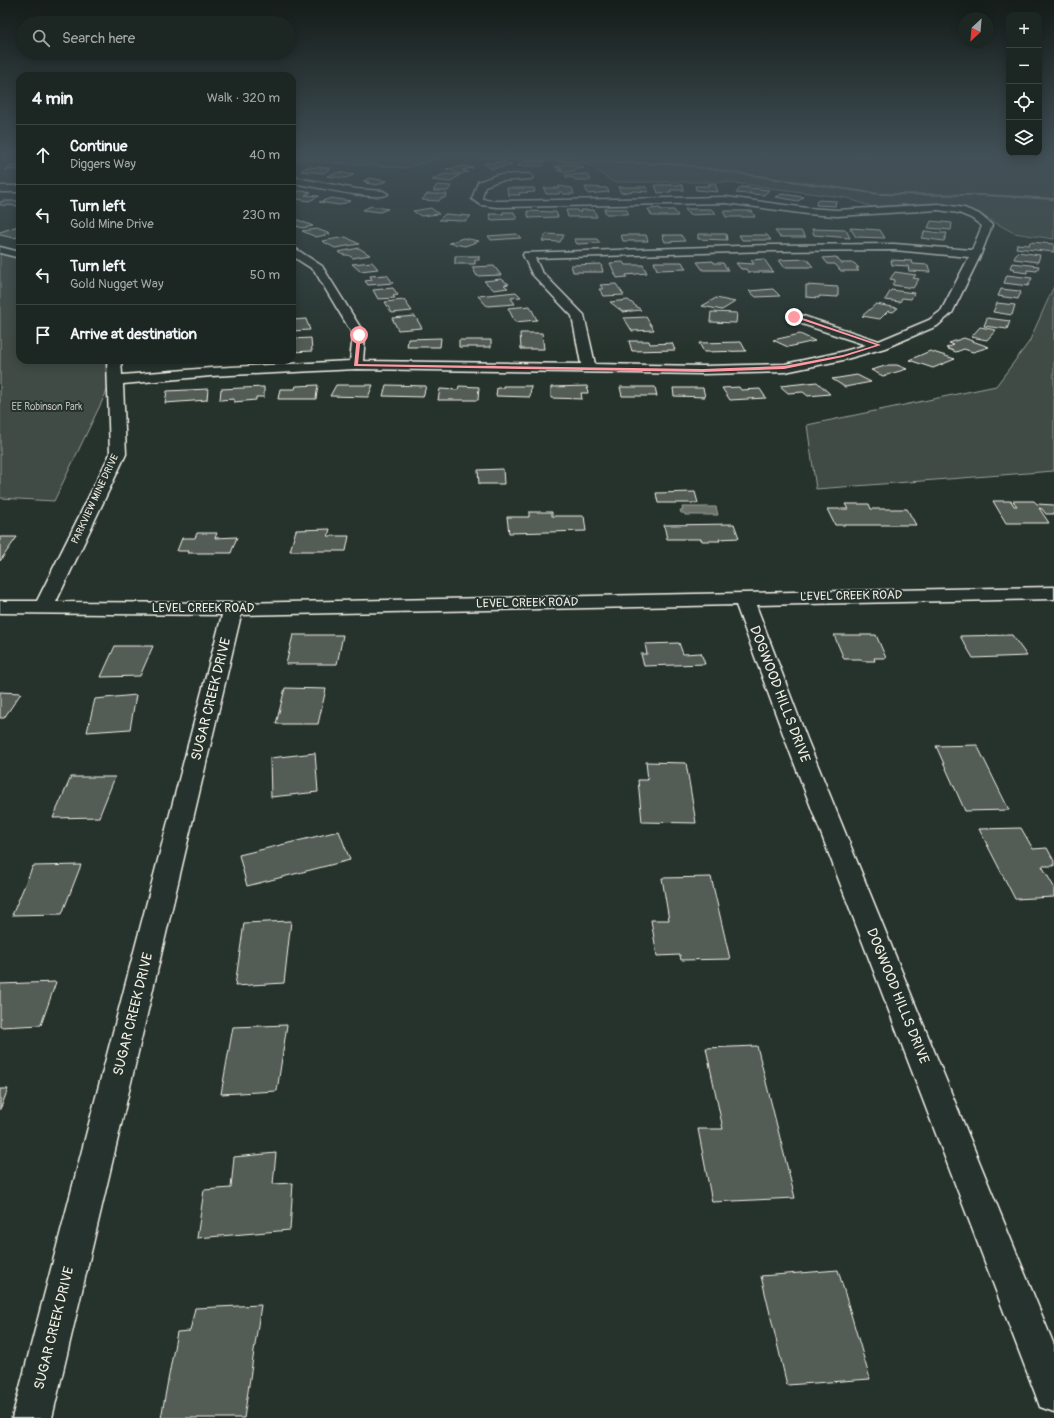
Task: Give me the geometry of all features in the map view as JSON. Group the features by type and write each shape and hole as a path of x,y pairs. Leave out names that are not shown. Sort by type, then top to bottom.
{"street":[{"path":"116,380 211,372 356,366 703,370 784,368 843,356 880,345 933,323 946,313 976,254 987,225 982,221"},
{"path":"589,369 578,315 536,272 528,255 771,248 894,247 976,254"},
{"path":"0,250 16,254"},
{"path":"296,254 318,268 359,335 356,366"},
{"path":"794,317 880,345"},
{"name":"PARKVIEW MINE DRIVE","path":"44,607 118,454 114,364"},
{"name":"LEVEL CREEK ROAD","path":"0,607 233,609 1054,593"},
{"name":"DOGWOOD HILLS DRIVE","path":"745,599 747,610 802,754 1054,1393"},
{"name":"SUGAR CREEK DRIVE","path":"32,1418 233,609"}],"green space":[{"path":"992,221 1054,221 1054,239 1014,233"},
{"name":"EE Robinson Park","path":"0,253 16,255 16,364 117,364 106,393 54,501 0,498"},
{"path":"1054,286 1054,471 816,489 807,425 996,386 1029,342"}],"shaded area":[{"path":"682,507 716,507 718,515 685,515 684,513 681,513 680,510 683,510"}],"building":[{"path":"296,221 301,221 313,226 303,228 296,226"},
{"path":"931,221 952,223 951,230 928,228"},
{"path":"16,227 16,237 0,235 0,232"},
{"path":"850,228 880,230 885,238 856,237"},
{"path":"317,229 330,234 316,237 302,231"},
{"path":"812,229 846,230 850,238 814,235"},
{"path":"775,231 801,231 806,237 780,237"},
{"path":"925,231 947,233 944,241 921,238"},
{"path":"517,234 521,238 491,240 488,236"},
{"path":"546,234 564,235 560,242 542,241"},
{"path":"698,234 726,234 727,240 698,239"},
{"path":"621,235 646,235 648,241 623,241"},
{"path":"662,235 681,235 685,241 665,242"},
{"path":"739,235 767,235 771,240 742,240"},
{"path":"346,237 359,244 335,248 322,241"},
{"path":"463,238 479,241 465,246 449,243"},
{"path":"574,239 597,239 600,243 577,244"},
{"path":"1030,242 1054,244 1054,252 1016,248 1017,244 1029,245"},
{"path":"359,248 370,255 353,258 338,252"},
{"path":"1017,252 1040,255 1038,262 1014,259"},
{"path":"455,256 479,256 479,260 475,260 475,264 455,264"},
{"path":"836,257 841,263 854,263 859,268 856,268 859,271 841,271 835,264 828,264 823,258"},
{"path":"764,259 773,272 748,272 746,269 741,269 736,263 754,264 751,260"},
{"path":"807,259 813,267 784,267 779,260"},
{"path":"891,260 912,261 913,264 928,265 930,272 909,271 908,266 892,265"},
{"path":"713,261 714,263 723,263 728,270 703,270 697,262"},
{"path":"372,262 378,269 360,271 352,264"},
{"path":"623,262 625,265 643,265 647,273 626,275 627,277 617,278 610,263"},
{"path":"654,262 682,262 686,269 657,270"},
{"path":"1012,263 1039,266 1037,271 1027,270 1027,273 1014,271 1015,269 1010,268"},
{"path":"601,264 603,272 573,272 571,265"},
{"path":"494,266 501,275 477,276 472,267"},
{"path":"895,272 916,275 913,278 919,279 913,288 892,285 895,280 890,279"},
{"path":"387,275 393,283 368,285 365,281 372,280 370,276"},
{"path":"1007,275 1032,278 1028,286 1004,283"},
{"path":"501,279 509,284 504,285 508,288 494,290 484,281"},
{"path":"616,284 624,295 604,296 599,289 603,289 600,285"},
{"path":"806,285 838,287 838,297 806,297"},
{"path":"393,288 398,295 393,296 395,298 378,299 373,290"},
{"path":"773,289 780,296 756,297 749,291"},
{"path":"1001,289 1021,292 1018,299 998,296"},
{"path":"891,290 914,293 911,299 902,298 900,302 885,300"},
{"path":"516,292 521,297 511,298 515,304 487,306 478,296"},
{"path":"716,298 735,302 722,310 702,306"},
{"path":"404,300 412,311 392,313 385,302"},
{"path":"628,300 641,310 623,312 610,302"},
{"path":"997,303 1015,305 1012,315 993,312"},
{"path":"876,304 898,308 893,312 888,311 880,319 862,316"},
{"path":"530,306 537,320 515,322 508,308"},
{"path":"711,312 737,313 736,323 710,322"},
{"path":"415,316 422,328 398,330 392,318"},
{"path":"646,317 654,330 632,331 624,318"},
{"path":"987,318 1010,321 1007,329 984,326"},
{"path":"306,319 310,330 296,331 296,320"},
{"path":"980,327 996,330 987,340 971,337"},
{"path":"520,333 542,333 544,349 521,349"},
{"path":"800,334 815,341 788,347 773,340"},
{"path":"311,338 312,351 296,352 296,339"},
{"path":"441,338 440,347 407,347 408,339"},
{"path":"964,338 989,347 973,352 964,349 956,352 946,348 954,345 949,343"},
{"path":"459,340 491,340 491,347 459,347"},
{"path":"629,341 649,341 650,344 672,343 675,350 632,351"},
{"path":"741,342 746,351 704,352 699,343"},
{"path":"930,351 955,359 933,368 909,360"},
{"path":"889,365 897,365 907,369 883,376 871,370"},
{"path":"857,375 871,382 845,387 832,379"},
{"path":"817,382 830,394 808,396 803,392 788,393 780,386"},
{"path":"318,385 316,399 278,399 280,389 295,389 296,386"},
{"path":"336,385 373,385 368,397 330,396"},
{"path":"386,385 426,386 423,397 383,396"},
{"path":"459,386 479,387 478,400 438,400 440,389 458,390"},
{"path":"503,386 531,386 530,397 496,396 497,388 503,388"},
{"path":"587,386 588,393 581,393 582,399 551,398 551,387"},
{"path":"264,387 264,397 256,397 256,400 234,402 234,399 220,400 221,389"},
{"path":"620,387 655,387 657,396 622,396"},
{"path":"739,387 741,390 760,389 766,398 730,400 722,388"},
{"path":"673,388 703,388 705,397 674,396"},
{"path":"208,389 207,400 165,403 167,391"},
{"path":"503,469 504,484 479,484 478,470"},
{"path":"695,492 698,503 658,503 656,493"},
{"path":"993,501 1011,501 1014,506 1017,506 1013,501 1034,501 1037,504 1054,505 1054,514 1046,514 1039,508 1049,523 1006,523"},
{"path":"845,504 869,504 871,509 907,509 916,525 835,525 827,509 848,509"},
{"path":"529,512 552,512 552,516 584,516 586,531 509,533 507,517 529,517"},
{"path":"734,524 739,538 719,539 720,541 702,541 701,539 667,539 664,525"},
{"path":"330,529 328,536 349,536 346,551 290,551 296,530"},
{"path":"197,533 217,533 215,538 237,537 231,553 188,553 189,551 177,551 182,538 195,538"},
{"path":"0,537 17,537 0,561"},
{"path":"293,635 343,635 337,664 286,664"},
{"path":"834,635 876,635 886,658 874,658 875,661 844,659"},
{"path":"1012,635 1027,656 973,658 960,636"},
{"path":"679,643 683,654 701,653 705,664 644,666 641,654 647,654 645,644"},
{"path":"115,646 153,646 140,676 101,677"},
{"path":"285,688 326,689 318,724 276,724"},
{"path":"0,692 21,693 4,718 0,718"},
{"path":"136,695 130,729 87,732 95,699"},
{"path":"977,745 1009,810 965,811 936,746"},
{"path":"315,753 318,792 271,797 270,758"},
{"path":"646,762 686,763 696,823 642,822 638,780 648,780"},
{"path":"71,777 115,777 99,817 53,818"},
{"path":"1021,828 1033,849 1047,848 1054,861 1054,866 1042,866 1054,887 1054,897 1015,899 979,829"},
{"path":"339,831 350,860 247,886 239,855"},
{"path":"81,865 62,914 12,915 33,866"},
{"path":"711,877 730,959 681,960 680,955 657,956 651,920 669,920 662,878"},
{"path":"291,921 284,983 235,986 244,923"},
{"path":"56,982 41,1025 0,1027 0,984"},
{"path":"287,1025 277,1091 221,1094 233,1027"},
{"path":"757,1046 795,1198 712,1202 698,1129 723,1129 706,1048"},
{"path":"0,1089 8,1089 0,1110"},
{"path":"276,1153 273,1184 293,1183 290,1230 197,1238 204,1190 231,1188 234,1157"},
{"path":"838,1270 870,1379 787,1385 761,1276"},
{"path":"261,1305 244,1418 161,1418 177,1332 190,1331 195,1308"}],"route":[{"path":"359,335 356,366 703,370 784,368 843,356 880,345 794,317"}]}
